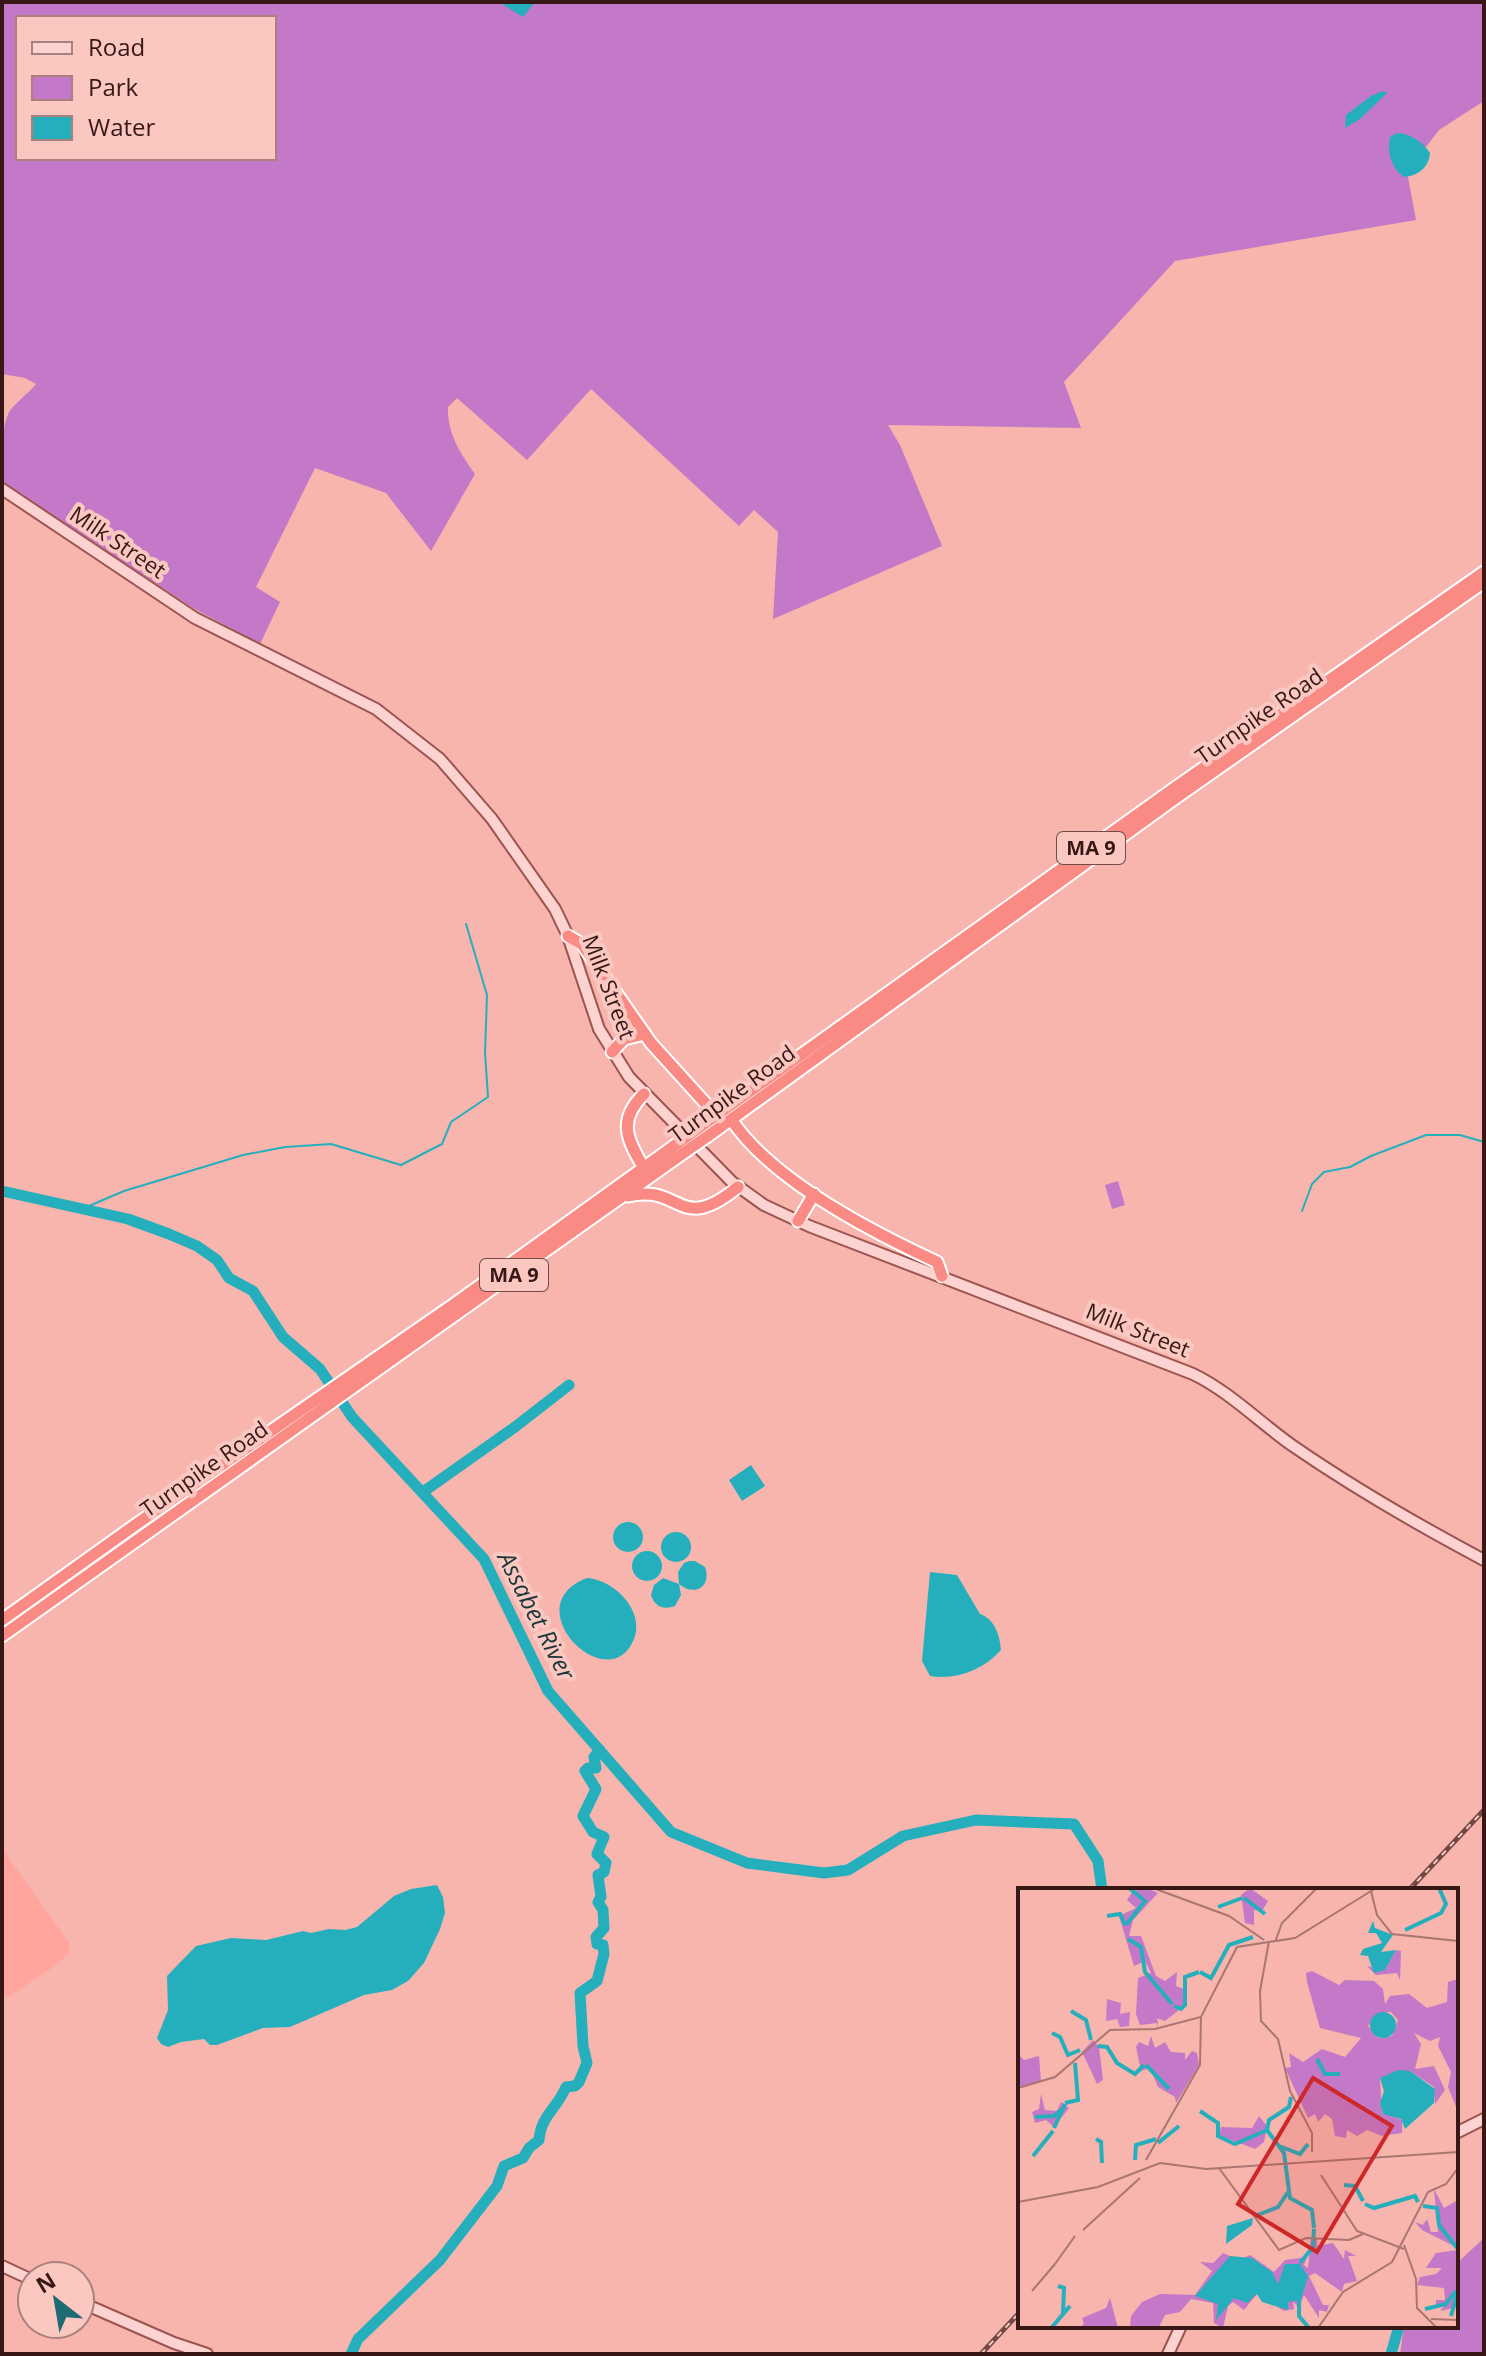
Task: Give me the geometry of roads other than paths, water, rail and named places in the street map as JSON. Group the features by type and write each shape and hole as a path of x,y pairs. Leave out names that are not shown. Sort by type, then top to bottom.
{"highway":[{"name":"Turnpike Road","path":"704,1131 717,1116 1176,787 1484,572"},
{"name":"Turnpike Road","path":"342,1390 644,1168 678,1150 704,1131 731,1119 1177,797 1484,582"},
{"path":"568,936 582,944 645,1034 717,1116"},
{"path":"612,1052 624,1039 645,1034"},
{"path":"644,1094 631,1110 626,1129 632,1148 644,1168"},
{"path":"731,1119 754,1147 814,1194 875,1231 937,1262 942,1276"},
{"name":"Turnpike Road","path":"2,1620 620,1199 665,1167 678,1150"},
{"path":"665,1167 661,1183 670,1200"},
{"path":"620,1199 646,1193 698,1209 719,1202 738,1187"},
{"path":"798,1221 814,1194"},
{"name":"Turnpike Road","path":"2,1636 330,1398"}],"main road":[{"name":"Milk Street","path":"2,489 195,618 376,709 440,759 476,798 542,889 568,936 594,1017 612,1052 644,1094 738,1187 764,1205 798,1221 1205,1379 1345,1480 1413,1522 1484,1560"},
{"path":"1458,2132 1484,2119"},
{"path":"96,2309 207,2354"},
{"path":"1168,2354 1180,2328"}],"water":[{"path":"499,2 535,2 523,17"},
{"path":"1383,91 1387,93 1360,119 1345,128 1346,115"},
{"path":"1397,133 1416,139 1430,153 1425,167 1413,175 1404,177 1391,159 1390,137"},
{"path":"751,1465 765,1486 742,1501 729,1480"},
{"path":"628,1522 639,1526 643,1537 639,1548 628,1552 617,1548 613,1537 617,1526"},
{"path":"676,1532 687,1536 691,1547 687,1558 676,1562 665,1558 661,1547 665,1536"},
{"path":"647,1551 658,1555 662,1566 658,1577 647,1581 636,1577 632,1566 636,1555"},
{"path":"695,1561 705,1567 706,1580 700,1588 690,1590 679,1584 678,1572 684,1563"},
{"path":"930,1572 957,1575 980,1614 993,1624 998,1634 1001,1650 977,1669 949,1677 930,1676 922,1661"},
{"path":"587,1578 607,1584 631,1607 636,1628 634,1639 622,1655 606,1660 589,1654 573,1642 563,1626 560,1608 567,1591"},
{"path":"663,1578 679,1584 681,1595 675,1606 667,1608 657,1605 651,1595 654,1585"},
{"path":"437,1885 443,1897 445,1913 440,1929 424,1963 408,1981 392,1990 364,1995 290,2027 263,2028 217,2045 210,2045 204,2039 168,2047 157,2038 168,2010 167,1976 196,1946 231,1938 266,1940 303,1931 311,1933 357,1927 394,1896 411,1889"}],"waterway":[{"path":"82,1209 124,1191 243,1155 285,1147 331,1144 401,1165 442,1144 451,1122 488,1097 485,1053 487,995 466,924"},
{"path":"1302,1211 1312,1184 1324,1172 1350,1167 1426,1135 1460,1135 1484,1142"},
{"name":"Assabet River","path":"2,1191 128,1219 169,1234 197,1246 217,1260 229,1278 253,1291 283,1337 320,1369 352,1417 484,1559 548,1691 671,1832 747,1863 824,1873 848,1870 903,1836 976,1820 1074,1824 1098,1861 1102,1888"},
{"path":"423,1492 569,1385"},
{"path":"351,2354 358,2339 440,2260 497,2186 504,2166 523,2158 539,2140 546,2118 566,2087 579,2082 587,2063 580,1993 597,1981 604,1954 603,1945 597,1944 596,1937 604,1928 603,1910 598,1902 601,1897 598,1875 604,1872 606,1863 597,1854 604,1837 593,1832 583,1816 596,1789 585,1771 596,1768 594,1757 600,1750"},
{"name":"Assabet River","path":"1391,2354 1398,2328"}],"railway":[{"path":"1411,1888 1484,1810"},
{"path":"981,2354 1018,2314"}]}
